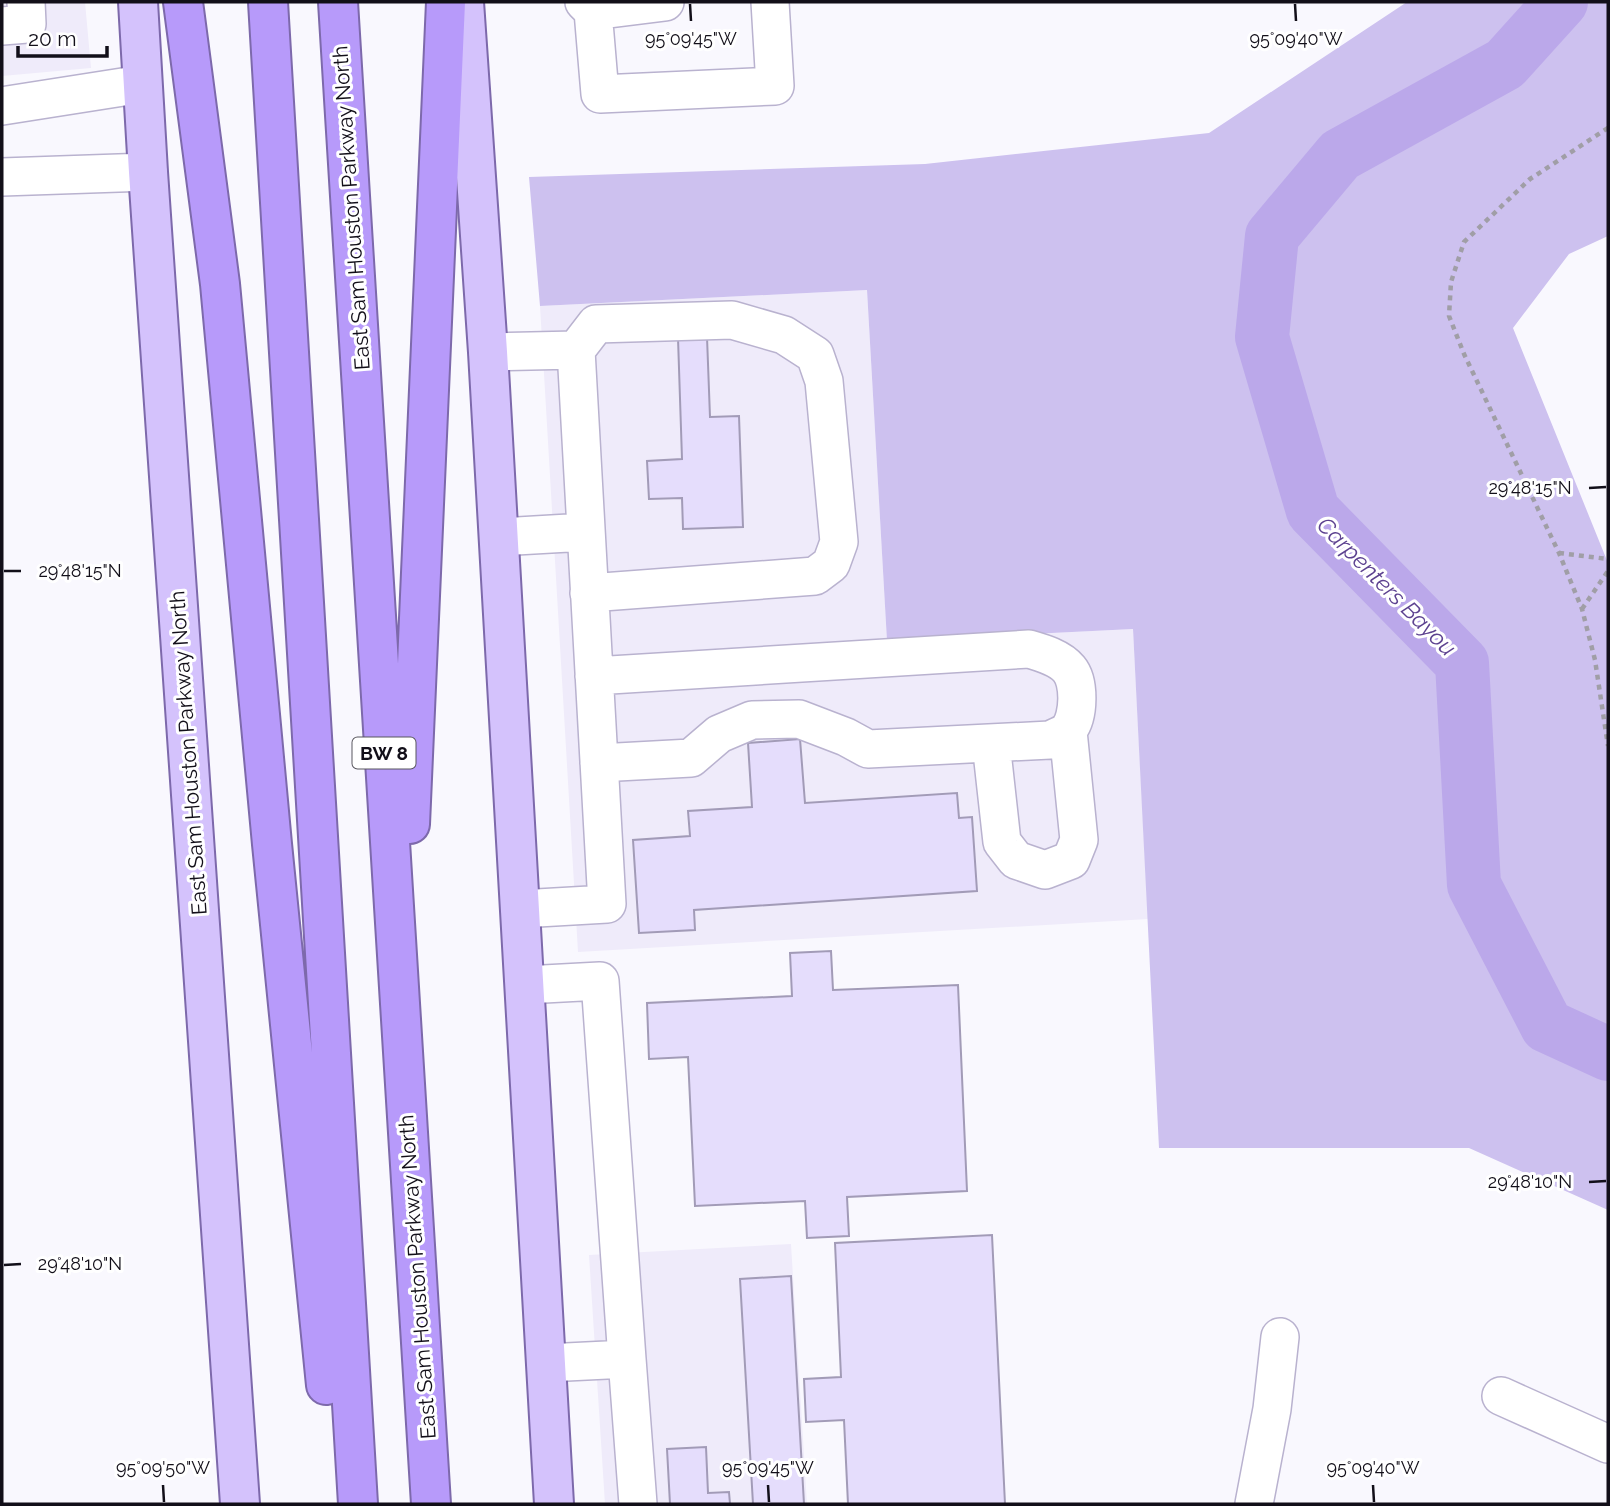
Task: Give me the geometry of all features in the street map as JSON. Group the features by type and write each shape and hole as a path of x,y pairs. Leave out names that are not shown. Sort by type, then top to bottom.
{"highway":[{"path":"183,2 220,284 272,844 331,1429 358,1498"},
{"path":"268,2 358,1498"},
{"name":"East Sam Houston Parkway North","path":"338,2 431,1504"},
{"path":"431,1504 437,1332 409,848 446,2"}],"main road":[{"name":"East Sam Houston Parkway North","path":"138,2 240,1504"},
{"path":"464,2 488,352 554,1504"}],"street":[{"path":"2,26 27,24 26,2"},
{"path":"665,2 589,7 600,94 775,86 770,2"},
{"path":"2,107 142,84"},
{"path":"2,177 148,172"},
{"path":"520,909 607,904 589,593 576,350 596,324 732,320 784,335 815,355 824,382 839,542 831,564 816,576 589,593"},
{"path":"488,352 576,350"},
{"path":"499,537 586,532"},
{"path":"594,676 1029,649 1049,655 1070,670 1077,693 1077,712 1068,731 1079,839 1071,860 1045,870 1016,860 1002,842 991,743"},
{"path":"599,763 691,758 719,734 752,720 799,719 846,737 868,749 1050,740 1068,731"},
{"path":"525,985 600,981 638,1504"},
{"path":"1254,1504 1272,1409 1280,1337"},
{"path":"546,1363 627,1359"},
{"path":"1501,1396 1608,1444"}],"path":[{"path":"1608,128 1530,179 1464,242 1451,282 1449,316 1559,553 1582,609 1595,660 1608,746"},
{"path":"1559,553 1608,559"},
{"path":"1582,609 1608,571"}],"shaded area":[{"path":"2,2 85,2 91,68 2,76"},
{"path":"1407,2 1608,2 1608,236 1569,254 1513,328 1608,563 1608,1210 1469,1148 1159,1148 1133,629 887,641 867,290 540,306 529,177 925,164 1209,133"},
{"path":"867,290 887,641 1133,629 1148,919 578,952 540,306"},
{"path":"791,1244 807,1504 605,1504 589,1255"}],"building":[{"path":"707,337 710,417 739,416 743,527 683,529 682,498 649,499 647,461 682,459 678,338"},
{"path":"800,739 805,803 957,793 959,818 972,817 977,891 694,910 695,930 639,933 633,840 690,836 688,811 752,807 748,743"},
{"path":"831,951 833,990 958,985 967,1191 847,1197 849,1236 807,1238 805,1201 695,1206 688,1057 649,1059 647,1003 792,996 790,953"},
{"path":"992,1235 1005,1504 848,1504 844,1420 806,1422 804,1379 841,1377 835,1243"},
{"path":"791,1276 804,1504 753,1504 740,1279"},
{"path":"706,1447 708,1493 729,1492 730,1504 670,1504 667,1449"}],"waterway":[{"name":"Carpenters Bayou","path":"1561,2 1505,64 1340,155 1272,236 1262,337 1313,511 1462,663 1474,885 1547,1026 1608,1054"}]}
